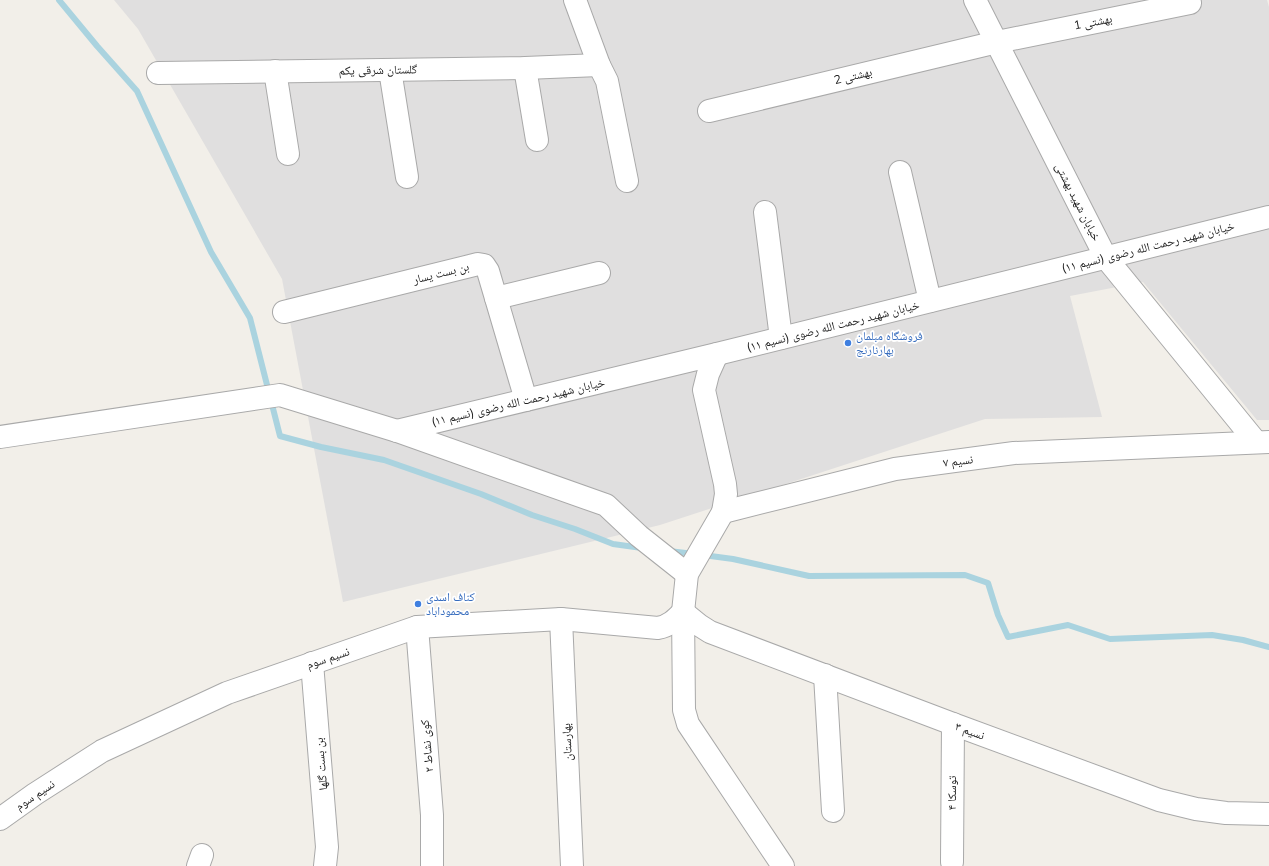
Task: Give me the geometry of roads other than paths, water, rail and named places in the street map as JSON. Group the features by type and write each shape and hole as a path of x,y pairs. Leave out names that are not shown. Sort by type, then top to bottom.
{"street":[{"path":"575,0 599,65 607,81 627,181"},
{"name":"خیابان شهید بهشتی","path":"975,0 1106,258 1262,442"},
{"name":"بهشتی 1","path":"996,42 1190,3"},
{"name":"بهشتی 2","path":"710,111 996,42"},
{"name":"گلستان شرقی یکم","path":"158,73 525,68 599,65"},
{"path":"525,68 537,140"},
{"path":"390,70 407,177"},
{"path":"275,71 288,154"},
{"path":"900,172 930,302"},
{"path":"765,212 782,338"},
{"name":"خیابان شهید رحمت الله رضوی (نسیم ۱۱)","path":"397,431 930,302 1269,217"},
{"name":"بن بست یسار","path":"284,312 478,264 484,265 488,271 526,400"},
{"path":"496,298 599,273"},
{"path":"717,354 708,374 704,390 726,484 726,494 723,512 687,574 683,612 684,710 688,724 783,866"},
{"path":"0,437 280,395 397,431 606,505 639,536 687,574"},
{"name":"نسیم ۷","path":"723,512 896,469 1014,453 1262,442"},
{"name":"نسیم سوم","path":"0,819 35,794 102,751 227,693 417,627 561,619 658,628 665,627 673,622 683,612"},
{"name":"نسیم ۳","path":"683,612 710,632 952,724 1159,800 1226,813 1269,814"},
{"name":"بهارستان","path":"561,619 572,866"},
{"name":"کوی نشاط ۲","path":"417,627 432,815 432,866"},
{"name":"بن بست گلها","path":"312,663 327,847 325,866"},
{"path":"825,675 833,811"},
{"name":"توسکا ۴","path":"952,724 952,862"}],"waterway":[{"path":"59,0 137,91 211,252 250,318 280,436 321,447 384,460 481,494 532,515 575,529 613,544 642,548"},
{"path":"669,551 694,554"},
{"path":"703,555 733,559 809,576 965,575 988,583 998,615 1008,637 1068,625 1110,639 1212,635 1243,640 1269,647"}],"place":[{"name":"فروشگاه مبلمان بهارنارنج","path":"848,343"},
{"name":"کناف اسدی محموداباد","path":"418,604"}]}
